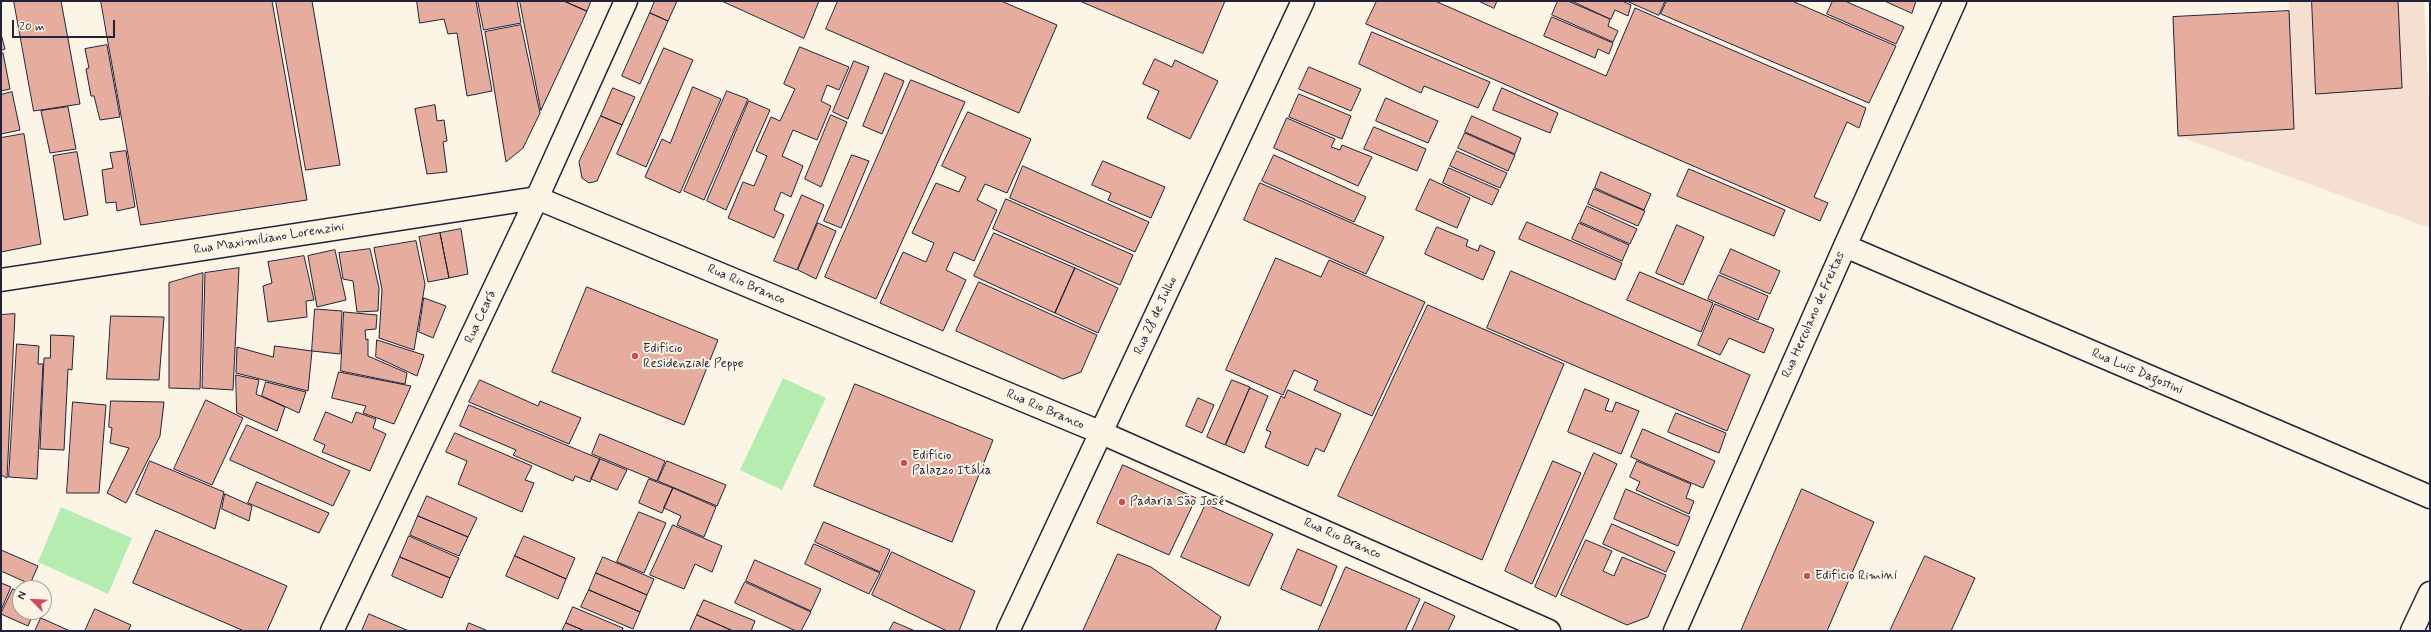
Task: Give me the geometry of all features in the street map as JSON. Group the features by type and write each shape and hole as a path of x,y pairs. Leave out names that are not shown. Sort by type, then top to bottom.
{"street":[{"name":"Rua Ceará","path":"332,631 537,198 626,1"},
{"name":"Rua 28 de Julho","path":"1008,631 1303,1"},
{"name":"Rua Herculano de Freitas","path":"1675,631 1844,246 1955,1"},
{"name":"Rua Maximiliano Lorenzini","path":"1,280 537,198"},
{"name":"Rua Rio Branco","path":"537,198 1102,433 1549,631"},
{"name":"Rua Luis Dagostini","path":"1844,246 2430,497"},
{"path":"2412,631 2430,593"}],"shaded area":[{"path":"2289,1 2424,1 2430,126 2430,228 2178,136 2173,17 2289,11"}],"green space":[{"path":"783,378 826,398 782,490 740,470"},
{"path":"61,507 132,538 108,594 38,562"}],"building":[{"path":"14,1 61,1 80,104 34,111"},
{"path":"101,1 272,1 307,200 141,225"},
{"path":"276,1 312,1 340,165 306,170"},
{"path":"417,1 476,1 492,91 467,96 457,33 448,34 444,19 420,23"},
{"path":"478,1 517,1 521,23 484,30"},
{"path":"520,1 564,1 587,11 541,110"},
{"path":"564,1 591,1 587,11"},
{"path":"655,1 677,1 668,21 650,13"},
{"path":"722,1 819,1 804,38"},
{"path":"838,1 1001,1 1057,25 1019,113 826,29"},
{"path":"1080,1 1225,1 1203,53"},
{"path":"1377,1 1435,1 1606,76 1635,8 1866,108 1859,128 1847,122 1814,197 1828,203 1820,221 1366,24"},
{"path":"1479,1 1497,1 1494,8"},
{"path":"1558,1 1568,1 1610,19 1608,26 1618,31 1613,42 1552,15"},
{"path":"1572,1 1622,1 1631,5 1628,16 1615,10 1611,19"},
{"path":"1627,1 1665,1 1659,15"},
{"path":"1667,1 1792,1 1896,46 1869,103 1661,14"},
{"path":"1833,1 1845,1 1904,27 1896,44 1827,14"},
{"path":"1885,1 1916,1 1912,13"},
{"path":"2312,1 2398,1 2402,88 2316,94"},
{"path":"2289,11 2294,129 2178,136 2173,17"},
{"path":"650,13 668,21 640,84 622,76"},
{"path":"1552,17 1613,43 1609,54 1598,49 1595,58 1544,36"},
{"path":"521,25 540,113 523,148 506,162 485,32"},
{"path":"1372,32 1490,82 1478,108 1424,86 1421,93 1359,64"},
{"path":"1,34 5,49 1,50"},
{"path":"107,45 120,117 100,120 94,96 91,96 86,69 89,68 85,49"},
{"path":"800,47 849,67 839,90 827,85 821,101 831,106 817,140 793,130 782,156 803,166 791,197 781,192 774,210 784,215 774,238 728,218 743,182 754,186 767,156 756,151 771,117 780,121 795,89 784,84"},
{"path":"664,48 693,60 646,167 617,154"},
{"path":"1,53 3,53 10,89 1,91"},
{"path":"1155,59 1172,67 1175,60 1218,81 1190,139 1147,118 1159,91 1143,84"},
{"path":"854,61 869,67 848,119 833,112"},
{"path":"1309,67 1361,89 1351,111 1299,89"},
{"path":"885,73 904,81 882,134 863,126"},
{"path":"911,80 965,102 876,299 825,277"},
{"path":"693,87 721,99 680,193 645,177 662,139 670,143"},
{"path":"613,88 635,97 622,125 601,116"},
{"path":"1502,88 1558,113 1550,133 1493,110"},
{"path":"727,91 748,99 704,200 684,191"},
{"path":"12,92 20,130 1,134 1,95"},
{"path":"1299,94 1351,116 1342,139 1289,117"},
{"path":"1386,98 1438,121 1428,143 1376,121"},
{"path":"749,101 770,110 726,210 707,201"},
{"path":"435,105 437,121 444,120 447,141 443,142 447,172 427,174 415,109"},
{"path":"68,107 76,149 50,153 41,111"},
{"path":"968,112 1031,139 1007,193 985,184 977,200 997,210 974,261 954,252 946,270 966,280 943,331 880,303 903,252 926,262 934,243 912,233 936,183 959,192 966,177 942,166"},
{"path":"831,115 847,122 821,187 805,179"},
{"path":"601,116 622,125 597,181 589,183 582,178 579,162"},
{"path":"1472,116 1521,138 1515,154 1465,132"},
{"path":"1287,118 1335,139 1331,147 1340,150 1342,145 1372,157 1358,186 1274,148"},
{"path":"1374,127 1426,149 1417,171 1364,149"},
{"path":"1465,133 1515,155 1508,171 1458,148"},
{"path":"24,134 41,244 1,252 1,138"},
{"path":"126,151 135,207 117,211 116,202 106,203 102,170 113,168 110,153"},
{"path":"1457,151 1507,173 1500,188 1450,166"},
{"path":"77,152 88,215 64,220 53,156"},
{"path":"852,155 869,161 841,228 824,221"},
{"path":"1274,155 1366,197 1354,222 1262,181"},
{"path":"1103,161 1165,187 1151,218 1108,200 1111,193 1092,185"},
{"path":"1023,166 1149,222 1135,252 1010,198"},
{"path":"1449,168 1499,190 1492,205 1443,183"},
{"path":"1689,169 1785,210 1774,236 1677,196"},
{"path":"1601,172 1651,194 1644,210 1595,188"},
{"path":"1430,179 1470,198 1457,228 1416,210"},
{"path":"1260,183 1384,237 1366,274 1244,220"},
{"path":"1594,189 1645,211 1638,226 1588,204"},
{"path":"802,195 824,205 797,270 774,261"},
{"path":"1006,199 1133,255 1120,285 993,229"},
{"path":"1587,206 1637,229 1630,244 1580,222"},
{"path":"1527,222 1622,263 1615,280 1519,239"},
{"path":"818,223 836,231 816,279 798,270"},
{"path":"1579,223 1629,245 1622,261 1572,239"},
{"path":"1677,225 1704,237 1683,285 1656,273"},
{"path":"1437,227 1468,240 1466,246 1478,251 1480,245 1495,252 1483,280 1425,254"},
{"path":"461,229 468,274 449,278 440,233"},
{"path":"440,233 449,278 428,282 419,237"},
{"path":"994,233 1075,268 1055,313 974,276"},
{"path":"416,241 425,284 414,350 379,338 382,290 374,248"},
{"path":"370,249 379,288 378,311 357,312 353,281 343,279 339,253"},
{"path":"1731,249 1780,271 1770,294 1720,273"},
{"path":"335,250 346,300 317,307 308,256"},
{"path":"304,256 314,300 306,301 307,317 268,322 263,286 272,283 268,262"},
{"path":"1276,258 1321,277 1329,260 1425,302 1372,416 1314,390 1318,381 1294,370 1283,395 1226,370"},
{"path":"239,268 233,390 202,388 205,273"},
{"path":"1075,268 1118,288 1098,333 1055,313"},
{"path":"1511,271 1750,375 1727,431 1487,328"},
{"path":"1640,272 1713,303 1701,332 1627,300"},
{"path":"203,273 200,389 169,388 169,283"},
{"path":"1719,275 1768,296 1758,320 1708,299"},
{"path":"979,282 1097,335 1081,372 1063,379 956,331"},
{"name":"Edifício Residenziale Peppe","path":"587,287 718,340 684,425 552,372"},
{"path":"424,298 446,306 433,338 419,332"},
{"path":"1715,304 1774,329 1764,353 1729,338 1720,355 1698,345"},
{"path":"1428,305 1564,364 1482,560 1338,496"},
{"path":"315,309 342,311 340,354 312,351"},
{"path":"344,312 377,315 376,329 365,330 366,340 368,339 368,356 407,373 405,384 341,371"},
{"path":"15,314 7,478 1,475 1,315"},
{"path":"111,316 164,317 159,380 107,379"},
{"path":"51,335 74,336 72,370 68,369 64,450 40,449 44,358 50,358"},
{"path":"377,340 424,355 417,376 376,357"},
{"path":"17,344 39,346 38,364 43,364 37,479 9,477"},
{"path":"275,346 312,351 308,391 236,373 237,347 273,357"},
{"path":"339,372 411,386 394,424 363,413 366,406 332,398"},
{"path":"236,375 259,380 256,394 285,407 277,431 237,413"},
{"path":"480,380 538,406 540,401 581,418 569,444 469,402"},
{"path":"1232,380 1250,387 1225,445 1207,437"},
{"path":"266,382 306,392 299,413 262,396"},
{"name":"Edifício Palazzo Itália","path":"855,384 993,440 952,542 814,486"},
{"path":"1250,388 1268,396 1244,453 1226,445"},
{"path":"1585,389 1609,399 1605,410 1612,412 1616,402 1639,411 1621,454 1568,432"},
{"path":"1288,390 1341,414 1324,452 1316,448 1308,466 1265,447 1271,432 1266,430 1281,396 1284,398"},
{"path":"1198,398 1214,405 1202,433 1186,426"},
{"path":"206,400 243,418 212,485 174,469"},
{"path":"111,401 164,402 160,436 126,503 107,493 129,448 110,443 112,428 109,427"},
{"path":"73,402 106,405 99,493 67,493"},
{"path":"469,405 600,459 590,482 575,476 573,481 513,455 516,450 460,426"},
{"path":"326,412 352,423 356,412 376,419 373,428 386,434 370,471 322,452 325,445 314,440"},
{"path":"1676,413 1726,433 1719,453 1668,432"},
{"path":"247,425 350,471 333,506 230,460"},
{"path":"1643,429 1715,461 1703,488 1631,457"},
{"path":"455,433 532,466 525,480 534,483 522,512 458,484 467,461 446,452"},
{"path":"600,434 665,461 657,481 592,454"},
{"path":"1594,453 1617,464 1556,597 1535,587"},
{"path":"600,459 627,470 617,490 591,479"},
{"path":"150,461 224,492 215,529 136,494"},
{"path":"667,461 726,485 717,506 658,481"},
{"path":"1553,461 1581,473 1532,584 1505,571"},
{"path":"1637,461 1691,484 1686,498 1694,501 1689,514 1636,490 1640,482 1630,477"},
{"path":"1123,465 1196,498 1169,555 1097,523"},
{"path":"649,479 673,488 662,513 639,503"},
{"path":"257,482 329,513 319,533 248,503"},
{"path":"673,488 716,507 704,537 677,525 681,516 664,508"},
{"path":"1626,489 1690,517 1678,546 1614,519"},
{"name":"Edifício Rimini","path":"1802,489 1874,522 1827,631 1741,631"},
{"path":"225,494 252,506 249,521 222,509"},
{"path":"427,496 477,518 468,537 418,516"},
{"path":"1206,504 1273,534 1249,586 1181,557"},
{"path":"639,512 666,523 644,573 617,562"},
{"path":"418,516 468,537 459,556 410,535"},
{"path":"824,522 890,550 880,572 815,542"},
{"path":"1612,524 1675,552 1666,572 1603,544"},
{"path":"673,525 722,546 712,572 695,564 684,589 650,575"},
{"path":"156,530 287,586 267,631 244,631 133,583"},
{"path":"409,536 459,558 450,578 400,557"},
{"path":"524,536 575,558 566,579 515,556"},
{"path":"1586,540 1612,551 1603,571 1614,576 1622,557 1666,575 1648,617 1627,625 1561,595"},
{"path":"814,544 880,573 869,594 805,564"},
{"path":"1298,549 1337,566 1321,606 1281,589"},
{"path":"1,550 38,566 32,580 21,580 1,571"},
{"path":"892,552 975,591 959,631 947,631 872,595"},
{"path":"1118,554 1151,567 1221,617 1215,631 1083,631"},
{"path":"515,556 566,579 558,599 506,576"},
{"path":"1925,556 1975,578 1951,631 1890,631"},
{"path":"400,557 450,578 442,598 392,576"},
{"path":"603,557 654,579 647,595 596,573"},
{"path":"755,560 821,589 811,611 746,581"},
{"path":"1346,567 1420,599 1405,631 1318,631"},
{"path":"596,573 647,595 640,612 589,590"},
{"path":"745,582 811,612 801,631 796,631 735,603"},
{"path":"1,583 11,587 1,610"},
{"path":"589,590 640,612 633,629 581,607"},
{"path":"12,591 12,619 1,614"},
{"path":"704,600 755,621 751,631 733,631 697,615"},
{"path":"1425,602 1455,616 1448,631 1412,631"},
{"path":"573,607 623,628 622,631 585,631 566,623"},
{"path":"95,609 131,625 128,631 85,631"},
{"path":"369,614 409,631 362,631"},
{"path":"697,615 733,631 690,631"},
{"path":"14,620 31,620 28,626"},
{"path":"40,620 45,620 70,631 35,631"},
{"path":"894,622 915,631 889,631"},
{"path":"469,623 488,631 466,631"},
{"path":"566,623 585,631 562,631"}],"place":[{"name":"Edifício Residenziale Peppe","path":"635,356"},
{"name":"Edifício Palazzo Itália","path":"904,463"},
{"name":"Padaria São José","path":"1122,502"},
{"name":"Edifício Rimini","path":"1807,576"}]}
